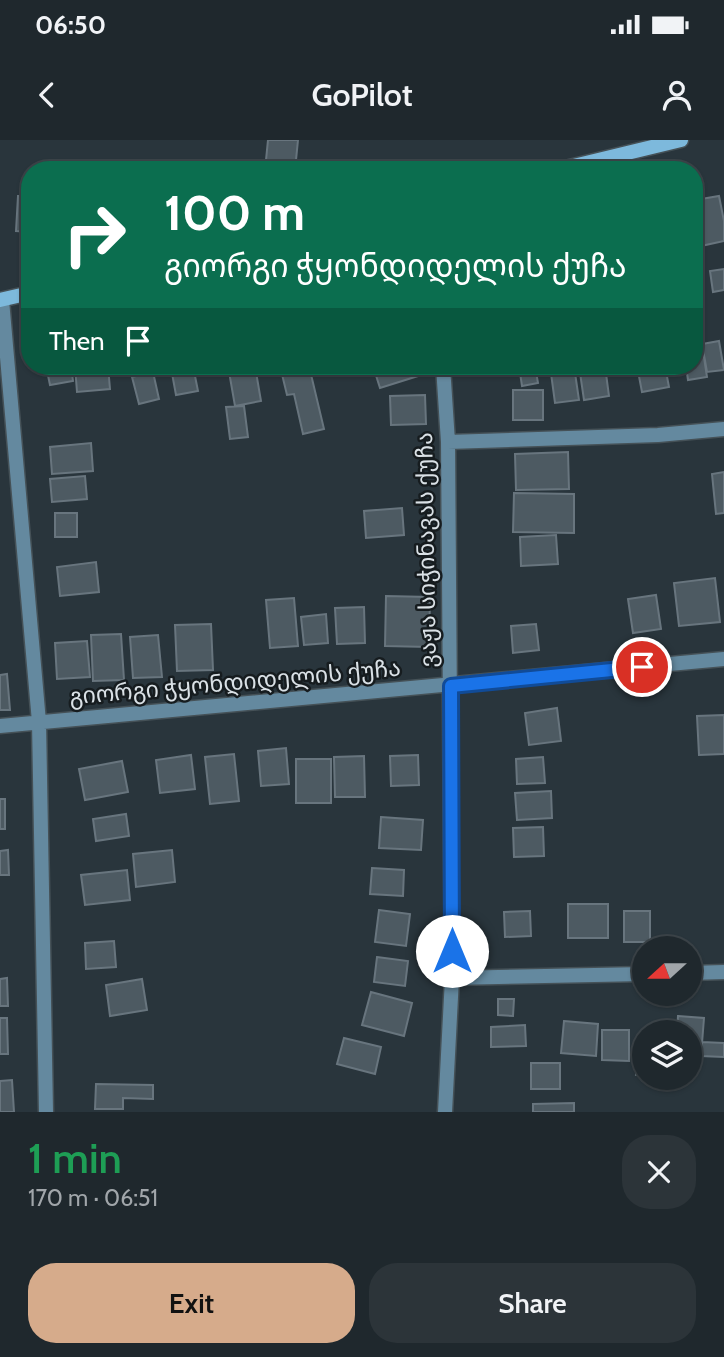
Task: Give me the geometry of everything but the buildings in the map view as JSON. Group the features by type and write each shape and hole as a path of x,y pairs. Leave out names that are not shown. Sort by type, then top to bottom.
{"main road":[{"path":"594,161 681,140"},
{"path":"1,300 21,295"}],"street":[{"path":"1,300 39,722 46,1112"},
{"name":"ვაჟა სიჭინავას ქუჩა","path":"444,375 448,442 452,978 444,1112"},
{"path":"448,442 658,435 724,429"},
{"name":"გიორგი ჭყონდიდელის ქუჩა","path":"0,726 724,659"},
{"path":"702,973 724,972"},
{"path":"452,978 632,974"}],"route":[{"path":"452,951 451,686 642,667"}]}
